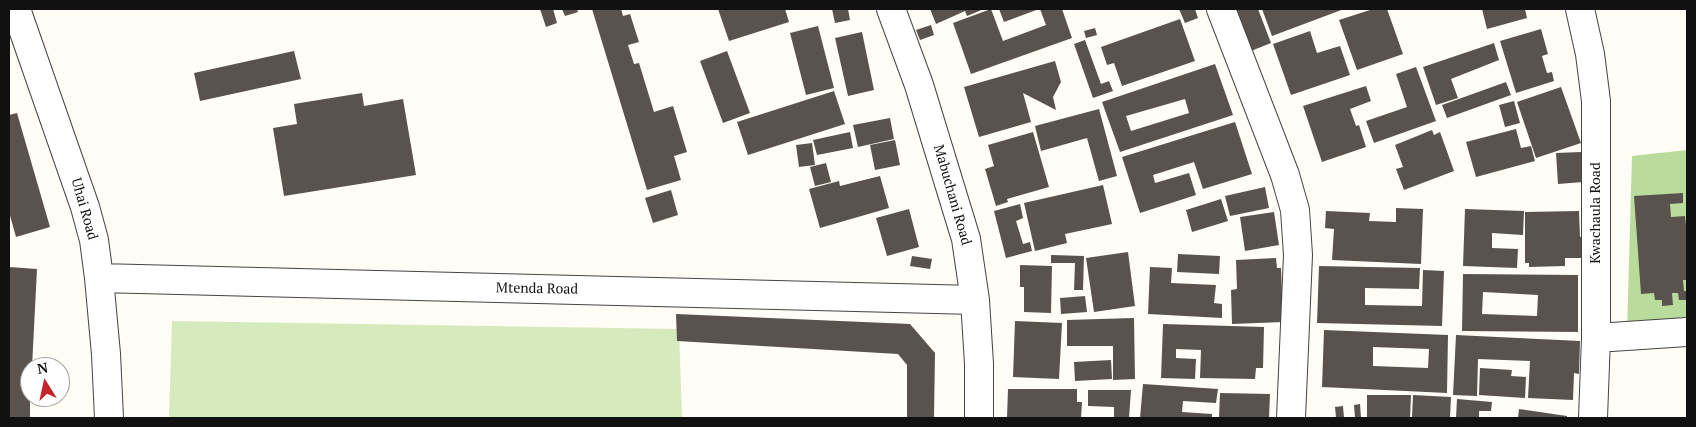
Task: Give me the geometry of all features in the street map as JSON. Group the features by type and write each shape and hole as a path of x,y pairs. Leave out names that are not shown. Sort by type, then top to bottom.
{"street":[{"name":"Uhai Road","path":"16,9 85,207 94,240 106,354 109,418"},
{"name":"Mabuchani Road","path":"891,9 920,85 966,239 975,300 979,364 979,418"},
{"path":"1221,9 1285,175 1295,210 1298,255 1291,418"},
{"name":"Kwachaula Road","path":"1580,9 1590,54 1596,101 1596,338 1593,418"},
{"name":"Mtenda Road","path":"99,278 975,300"},
{"path":"1596,338 1687,332"}],"green space":[{"path":"1687,150 1687,329 1627,333 1632,156"},
{"path":"172,321 679,329 682,418 169,418"}],"building":[{"path":"540,9 553,9 557,23 546,27"},
{"path":"562,9 577,9 578,12 565,16"},
{"path":"592,9 621,9 623,16 630,14 639,42 628,45 634,64 639,63 654,112 673,106 687,152 674,156 681,180 647,190"},
{"path":"718,9 785,9 789,22 729,41"},
{"path":"832,9 848,9 850,20 835,23"},
{"path":"930,9 984,9 967,16 965,11 936,24"},
{"path":"991,9 1003,41 1046,25 1040,9 1062,9 1072,38 971,74 953,23"},
{"path":"999,9 1039,9 1004,22"},
{"path":"1179,9 1195,9 1198,18 1185,23"},
{"path":"1235,9 1258,9 1271,43 1251,51"},
{"path":"1262,9 1344,9 1272,36"},
{"path":"1373,9 1387,9 1403,54 1357,70 1339,20"},
{"path":"1482,9 1525,9 1527,18 1487,29"},
{"path":"1180,19 1195,61 1122,86 1114,63 1107,65 1101,47"},
{"path":"931,25 934,35 920,40 916,30"},
{"path":"818,26 834,88 806,95 790,33"},
{"path":"1095,28 1097,35 1086,38 1084,31"},
{"path":"1541,29 1548,54 1542,56 1547,73 1552,72 1554,81 1516,93 1500,41"},
{"path":"1310,31 1317,53 1340,46 1350,75 1291,95 1273,44"},
{"path":"862,32 874,90 848,96 835,38"},
{"path":"1085,40 1101,84 1109,81 1113,91 1093,98 1074,44"},
{"path":"1494,43 1499,60 1451,79 1458,98 1436,105 1423,67"},
{"path":"294,51 301,79 200,101 194,73"},
{"path":"727,51 750,113 723,123 700,61"},
{"path":"1055,61 1061,82 1053,97 1056,110 1023,93 1031,122 979,137 964,87"},
{"path":"1215,64 1233,115 1120,152 1102,102","holes":["1185,99 1189,113 1131,131 1126,116"]},
{"path":"1416,67 1436,121 1374,143 1366,121 1407,107 1396,74"},
{"path":"1506,82 1511,95 1447,118 1442,105"},
{"path":"1366,86 1371,101 1350,109 1356,126 1359,125 1366,147 1322,162 1303,106"},
{"path":"1561,87 1581,143 1536,158 1517,102"},
{"path":"834,91 845,124 748,155 737,122"},
{"path":"362,93 364,106 403,99 416,175 284,196 273,128 297,124 294,104"},
{"path":"1514,101 1520,123 1505,127 1499,105"},
{"path":"1099,109 1117,176 1099,181 1087,138 1041,151 1035,126"},
{"path":"17,113 50,227 16,237 9,212 9,115"},
{"path":"890,118 894,139 858,147 853,125"},
{"path":"1235,122 1252,174 1203,189 1194,162 1153,175 1155,183 1189,173 1196,195 1140,213 1122,157"},
{"path":"1516,129 1521,148 1531,146 1535,161 1476,177 1466,142"},
{"path":"1432,130 1434,135 1440,132 1454,171 1404,190 1396,169 1403,167 1395,145"},
{"path":"850,132 853,148 817,155 813,140"},
{"path":"1033,132 1049,187 1007,199 1008,202 996,206 985,169 994,166 988,145"},
{"path":"895,140 900,165 875,170 870,145"},
{"path":"812,143 815,165 799,167 796,145"},
{"path":"1581,152 1583,182 1558,184 1556,153"},
{"path":"826,163 831,182 815,186 810,167"},
{"path":"880,176 889,208 820,228 809,189 839,181 840,186"},
{"path":"1103,185 1112,224 1065,234 1067,243 1035,251 1024,203"},
{"path":"1265,187 1269,208 1230,216 1225,196"},
{"path":"671,190 678,215 653,223 645,198"},
{"path":"1683,193 1683,203 1670,204 1671,217 1685,216 1687,280 1683,280 1684,291 1687,291 1687,300 1679,300 1678,293 1672,293 1673,305 1662,306 1662,300 1655,300 1654,293 1641,294 1634,196"},
{"path":"1221,199 1228,221 1192,232 1186,210"},
{"path":"1020,204 1023,218 1016,221 1023,244 1030,242 1032,251 1006,258 994,211"},
{"path":"1396,208 1423,209 1421,264 1332,260 1334,229 1325,228 1326,211 1370,213 1369,221 1396,222"},
{"path":"909,209 919,247 887,256 876,218"},
{"path":"1465,209 1524,211 1523,235 1492,233 1492,248 1518,249 1517,268 1463,266"},
{"path":"1579,211 1580,237 1587,236 1587,258 1565,258 1565,266 1529,267 1529,263 1525,263 1525,212"},
{"path":"1274,212 1279,245 1245,251 1240,217"},
{"path":"1128,252 1135,306 1094,312 1086,258"},
{"path":"1178,254 1220,256 1219,274 1177,272"},
{"path":"1051,255 1084,256 1083,290 1074,290 1075,263 1051,263"},
{"path":"912,256 932,259 930,269 910,266"},
{"path":"1276,258 1277,268 1281,268 1283,322 1232,324 1231,290 1237,289 1236,260"},
{"path":"1020,265 1052,266 1051,313 1024,312 1024,287 1020,287"},
{"path":"1319,266 1420,268 1419,289 1365,288 1365,305 1422,306 1423,270 1444,271 1442,326 1317,323"},
{"path":"9,267 37,269 33,357 20,357 20,407 30,407 30,418 9,418"},
{"path":"1150,267 1172,268 1171,283 1216,285 1214,303 1222,304 1222,318 1148,314"},
{"path":"1463,274 1578,275 1578,332 1462,331","holes":["1483,292 1538,295 1537,316 1482,314"]},
{"path":"1085,296 1087,312 1061,314 1060,298"},
{"path":"676,314 910,324 935,353 934,418 907,418 907,365 898,354 677,341"},
{"path":"1134,318 1135,379 1113,380 1113,346 1067,346 1067,320"},
{"path":"1015,321 1062,323 1059,379 1013,377"},
{"path":"1163,324 1264,327 1263,368 1256,368 1255,379 1200,378 1201,350 1176,349 1176,358 1196,359 1195,379 1161,378"},
{"path":"1324,330 1448,335 1447,393 1322,387","holes":["1373,347 1429,349 1428,368 1373,366"]},
{"path":"1456,335 1580,341 1579,374 1574,373 1573,400 1528,398 1530,361 1478,359 1477,396 1453,395"},
{"path":"1111,360 1112,379 1075,381 1074,362"},
{"path":"1480,368 1512,370 1511,376 1526,377 1525,398 1479,395"},
{"path":"1143,384 1218,389 1216,403 1183,401 1182,412 1212,414 1212,418 1140,418"},
{"path":"1008,389 1077,389 1077,402 1082,402 1081,418 1007,418"},
{"path":"1088,390 1131,390 1129,418 1114,418 1114,407 1088,406"},
{"path":"1220,393 1270,394 1269,418 1219,418"},
{"path":"1367,395 1411,395 1410,418 1367,418"},
{"path":"1413,395 1451,397 1450,418 1412,417"},
{"path":"1457,399 1492,402 1491,411 1479,411 1479,418 1456,418"},
{"path":"1360,404 1361,418 1355,418 1354,405"},
{"path":"1343,406 1344,418 1336,418 1335,407"},
{"path":"1519,409 1567,416 1567,418 1518,418"}]}
